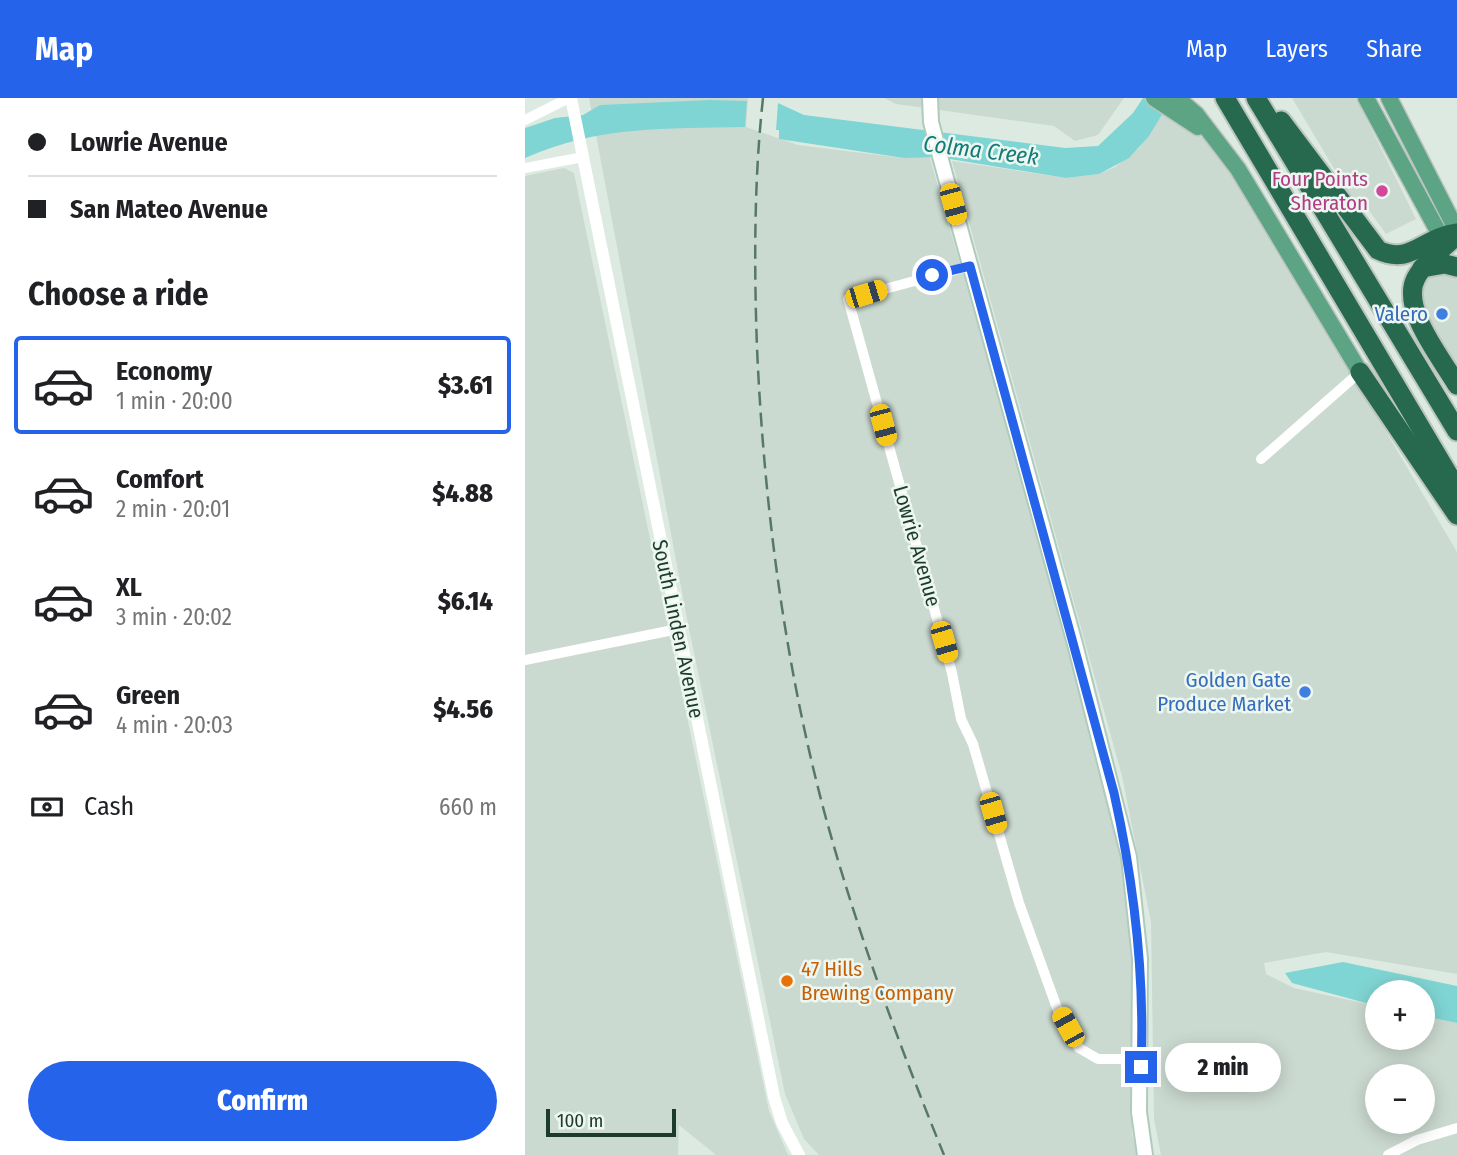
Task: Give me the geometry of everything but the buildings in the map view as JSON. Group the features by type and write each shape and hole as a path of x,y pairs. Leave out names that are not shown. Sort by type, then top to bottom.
{"highway":[{"path":"1225,98 1457,489"},
{"path":"1256,98 1457,431"},
{"path":"1263,98 1378,250 1403,255 1451,236"},
{"path":"1451,236 1422,268 1411,290 1413,308 1457,385"},
{"path":"1422,268 1445,264 1457,266"},
{"path":"1360,372 1457,516"}],"main road":[{"path":"930,98 933,130 1076,647 1129,857 1140,959 1139,1112 1145,1155"},
{"path":"1366,98 1451,236"},
{"path":"1389,98 1451,236"},
{"path":"1166,101 1217,141 1249,186 1360,372"}],"street":[{"path":"525,120 571,102"},
{"name":"South Linden Avenue","path":"571,102 774,1097 782,1123 799,1155"},
{"path":"525,168 582,152"},
{"path":"1451,236 1457,266"},
{"name":"Lowrie Avenue","path":"970,266 848,299 952,673 961,719 973,744 1019,903 1057,1008 1079,1048 1098,1059 1141,1059"},
{"path":"1261,460 1360,372"},
{"path":"525,660 678,629"},
{"path":"1388,1155 1417,1140 1457,1128"}],"shaded area":[{"path":"589,98 748,98 746,127 798,145 903,158 929,155 1093,729 1123,856 1133,960 1132,1135 1138,1155 819,1155 804,1139 785,1094 688,624"},
{"path":"884,98 1124,98 1098,135 1075,141 1054,126 896,104"},
{"path":"1292,98 1356,98 1416,219 1386,234 1361,199 1354,202"},
{"path":"1165,109 1213,146 1250,201 1457,552 1457,974 1326,952 1264,963 1266,974 1294,988 1365,1003 1365,1050 1435,1050 1435,1018 1457,1023 1457,1155 1161,1155 1154,1119 1151,922 1122,776 952,161 1066,178 1099,174 1115,167 1139,148"},
{"path":"564,168 574,173 769,1111 788,1155 716,1155 679,1125 678,1155 525,1155 525,176"},
{"path":"1453,273 1457,279 1457,373 1425,317 1422,288 1432,274"}],"water":[{"name":"Colma Creek","path":"1143,98 1172,98 1149,136 1129,158 1099,174 1066,178 938,157 904,158 779,139 779,130 776,130 778,103 804,115 1065,148 1098,146 1133,113"},
{"path":"747,101 745,127 660,129 607,134 553,147 525,158 525,128 555,118 583,115 600,105"},
{"path":"1343,962 1428,980 1365,980 1365,1003 1292,983 1285,973"},
{"path":"1435,981 1457,986 1457,1023 1435,1018"}],"railway":[{"path":"763,98 755,223 757,348 765,465 787,639 810,754 836,855 879,985 944,1155"}],"place":[{"name":"Four Points Sheraton","path":"1382,191"},
{"name":"Valero","path":"1442,314"},
{"name":"Golden Gate Produce Market","path":"1305,692"},
{"name":"47 Hills Brewing Company","path":"787,981"}],"route":[{"path":"932,275 970,266 1076,647 1129,857 1140,959 1141,1067"}]}
